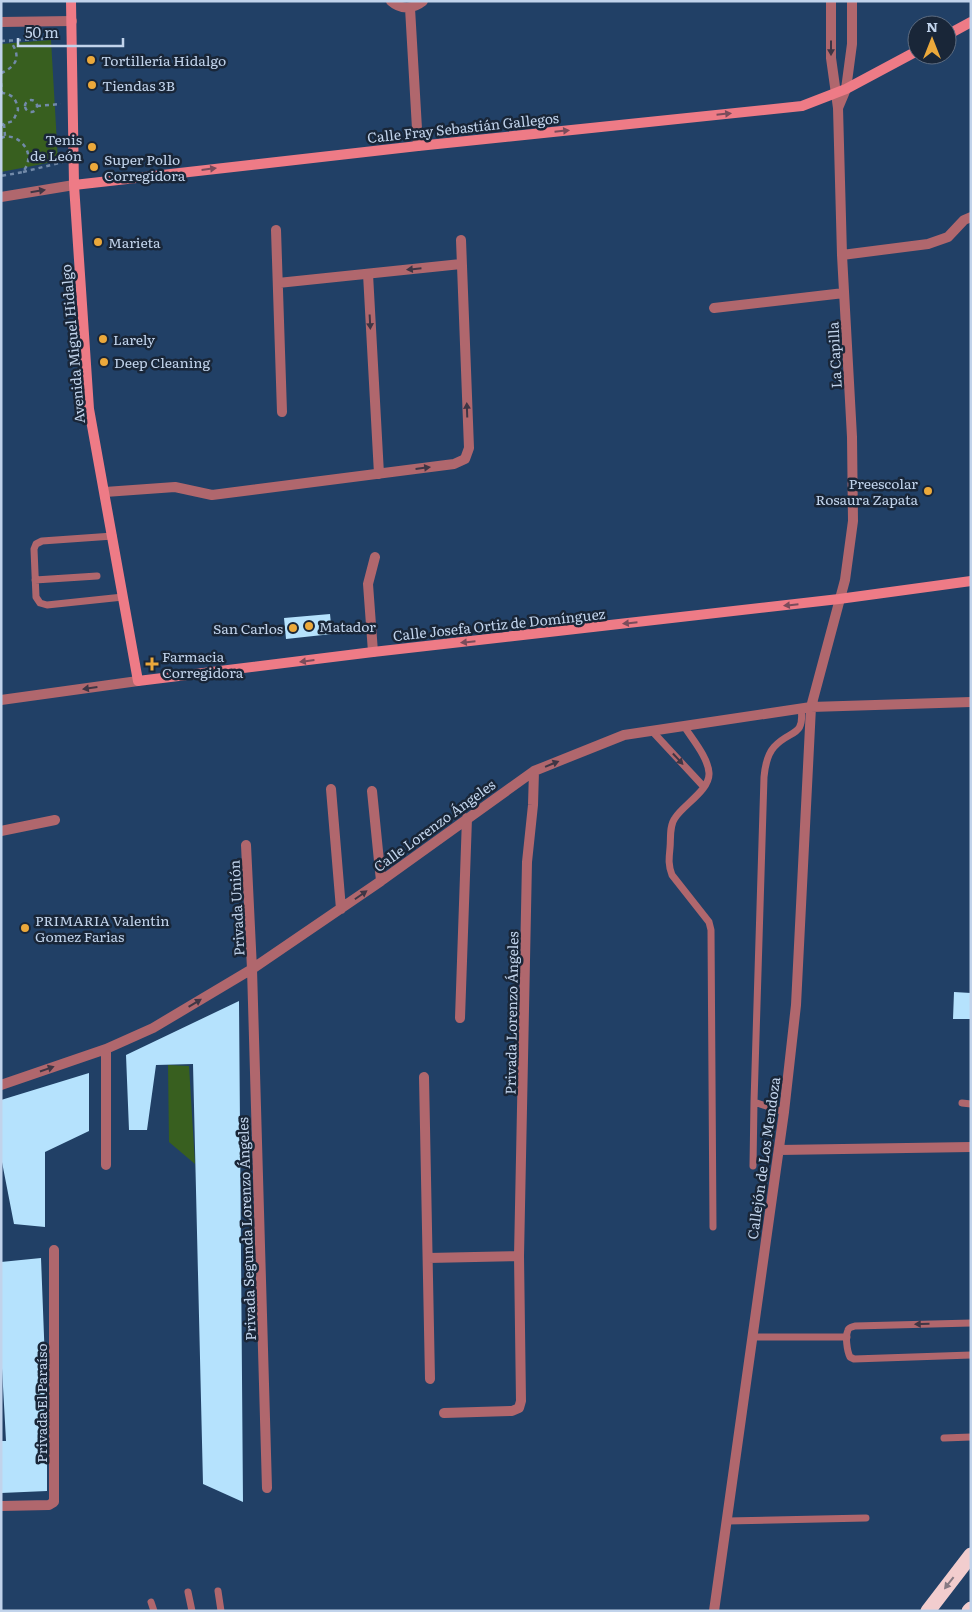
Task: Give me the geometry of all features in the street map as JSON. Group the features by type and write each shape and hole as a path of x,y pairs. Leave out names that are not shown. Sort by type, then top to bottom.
{"highway":[{"path":"928,1611 971,1555"}],"street":[{"name":"Avenida Miguel Hidalgo","path":"71,1 74,185 89,410 138,681"},
{"path":"391,1 402,7 410,8 423,1"},
{"name":"La Capilla","path":"830,1 830,58 838,108 842,255 852,437 854,521 840,600"},
{"name":"La Capilla","path":"838,108 846,89 852,44 852,1"},
{"path":"410,8 418,146"},
{"path":"1,22 72,21"},
{"path":"957,30 971,22"},
{"name":"Calle Fray Sebastián Gallegos","path":"1,197 74,185 418,146 802,106 846,89 907,56"},
{"path":"842,255 928,244 948,237 964,220 971,217"},
{"path":"276,230 282,412"},
{"path":"105,492 175,486 212,495 454,464 465,459 469,448 461,240"},
{"path":"278,283 461,264"},
{"path":"368,274 379,474"},
{"path":"714,308 844,293"},
{"path":"373,652 368,584 374,556"},
{"name":"Calle Josefa Ortiz de Domínguez","path":"1,700 373,652 840,600 971,581"},
{"path":"806,707 840,600"},
{"name":"Calle Lorenzo Ángeles","path":"1,1085 106,1049 153,1028 252,969 341,909 534,771 624,735 806,707 971,702"},
{"name":"Callejón de Los Mendoza","path":"714,1611 779,1150 796,1005 806,707"},
{"name":"Privada Lorenzo Ángeles","path":"444,1413 512,1411 519,1408 521,1401 519,1256 528,862 534,771"},
{"path":"332,789 341,909"},
{"path":"372,791 381,881"},
{"path":"460,1018 467,818"},
{"path":"1,831 55,820"},
{"name":"Privada Unión","path":"246,845 252,969"},
{"name":"Privada Segunda Lorenzo Ángeles","path":"252,969 268,1488"},
{"path":"106,1049 106,1165"},
{"path":"424,1077 430,1379"},
{"path":"779,1150 971,1147"},
{"name":"Privada El Paraíso","path":"1,1506 48,1504 54,1502 54,1250"},
{"path":"428,1258 519,1256"}],"lane":[{"path":"113,536 42,540 36,544 34,549 36,597 40,603 47,605 124,597"},
{"path":"36,580 97,576"},
{"path":"753,1166 764,777 766,761 773,748 784,738 798,730 802,725 806,707"},
{"path":"684,726 705,760 709,771 709,778 704,787 674,819 668,866 709,922 711,930 713,1227"},
{"path":"652,731 704,787"},
{"path":"754,1102 784,1112"},
{"path":"962,1104 971,1104"},
{"path":"971,1323 855,1326 850,1328 847,1337 848,1353 854,1359 971,1355"},
{"path":"752,1337 847,1337"},
{"path":"944,1438 971,1437"},
{"path":"726,1522 866,1518"},
{"path":"218,1591 220,1611"},
{"path":"188,1592 192,1611"},
{"path":"152,1602 154,1611"}],"path":[{"path":"1,41 72,37"},
{"path":"1,73 10,69 16,60 16,49 10,41"},
{"path":"1,83 2,93 10,95 15,99 18,107 17,116 13,121 3,124 5,136"},
{"path":"24,106 26,101 31,99 36,102 37,106"},
{"path":"24,106 26,110 31,112 37,106 73,103"},
{"path":"18,107 24,106"},
{"path":"1,138 5,136 18,139 26,148 28,160 23,172"},
{"path":"1,176 74,160"}],"green space":[{"path":"51,40 58,161 1,172 1,44"},
{"path":"168,1065 189,1066 195,1164 169,1142"}],"building":[{"path":"330,614 332,634 286,639 284,618"},
{"path":"954,992 971,993 971,1019 953,1019"},
{"path":"239,1001 243,1502 203,1484 193,1064 156,1065 147,1130 129,1130 126,1055"},
{"path":"89,1073 89,1131 45,1152 45,1227 14,1224 1,1157 1,1100"},
{"path":"41,1258 47,1414 47,1491 1,1493 1,1441 6,1441 1,1350 1,1262"}],"place":[{"name":"Tortillería Hidalgo","path":"91,60"},
{"name":"Tiendas 3B","path":"92,85"},
{"name":"Tenis de León","path":"92,147"},
{"name":"Super Pollo Corregidora","path":"94,167"},
{"name":"Marieta","path":"98,242"},
{"name":"Larely","path":"103,339"},
{"name":"Deep Cleaning","path":"104,362"},
{"name":"Preescolar Rosaura Zapata","path":"928,491"},
{"name":"Matador","path":"309,626"},
{"name":"San Carlos","path":"293,628"},
{"name":"Farmacia Corregidora","path":"152,664"},
{"name":"PRIMARIA Valentin Gomez Farias","path":"25,928"}]}
